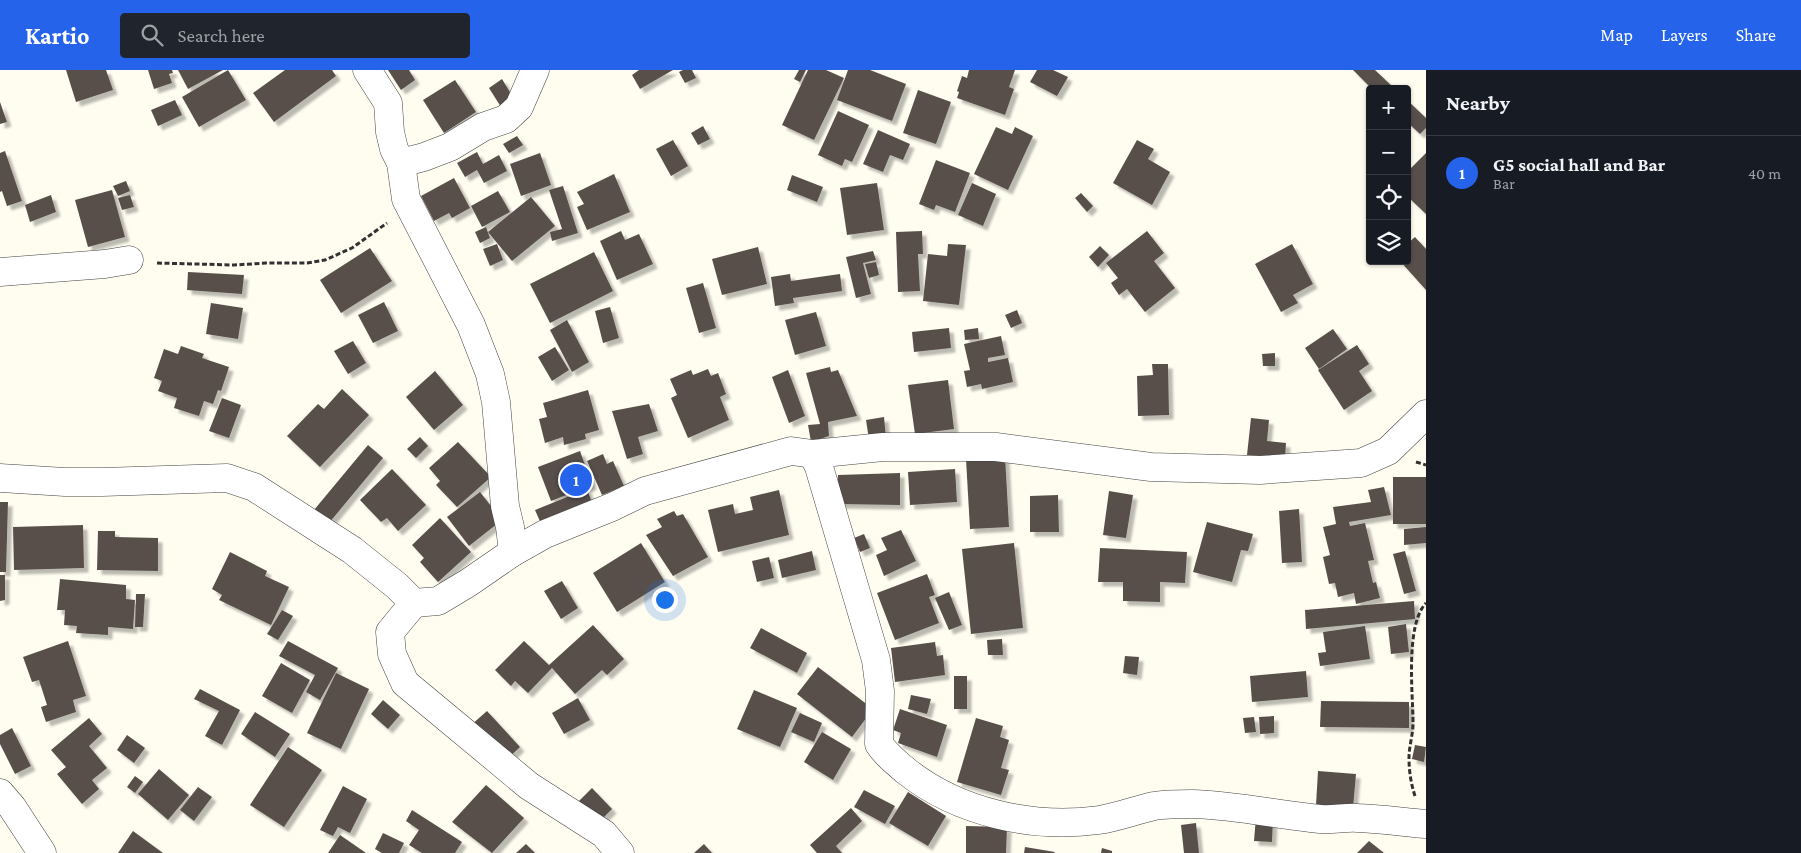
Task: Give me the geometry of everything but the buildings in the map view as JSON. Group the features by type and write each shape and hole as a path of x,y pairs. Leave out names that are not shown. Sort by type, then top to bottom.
{"street":[{"path":"367,70 388,103 390,132 394,148 401,163 406,199 471,325 490,374 496,402 505,506 513,552"},
{"path":"401,163 450,147 483,127 506,120 519,107 535,70"},
{"path":"0,272 105,264 129,260"},
{"path":"620,853 604,834 529,786 405,683 392,654 390,632 414,603 438,601 513,552 545,534 612,507 645,491 791,451 813,454 883,447 996,447 1151,467 1260,470 1361,463 1388,451 1426,414"},
{"path":"813,454 819,466 876,660 880,691 879,744 883,750 915,778 934,789 996,815 1031,822 1064,824 1092,821 1156,806 1192,804 1322,819 1421,813"},
{"path":"0,478 102,482 227,478 254,487 352,550 397,586 414,603"},
{"path":"0,794 12,807 42,853"}],"path":[{"path":"129,260 234,265 307,263 325,260 352,248 384,226 406,199"},
{"path":"1421,813 1411,778 1409,758 1412,727 1411,666 1416,624 1420,611 1426,603"}],"place":[{"name":"G5 social hall and Bar","path":"576,480"}]}
